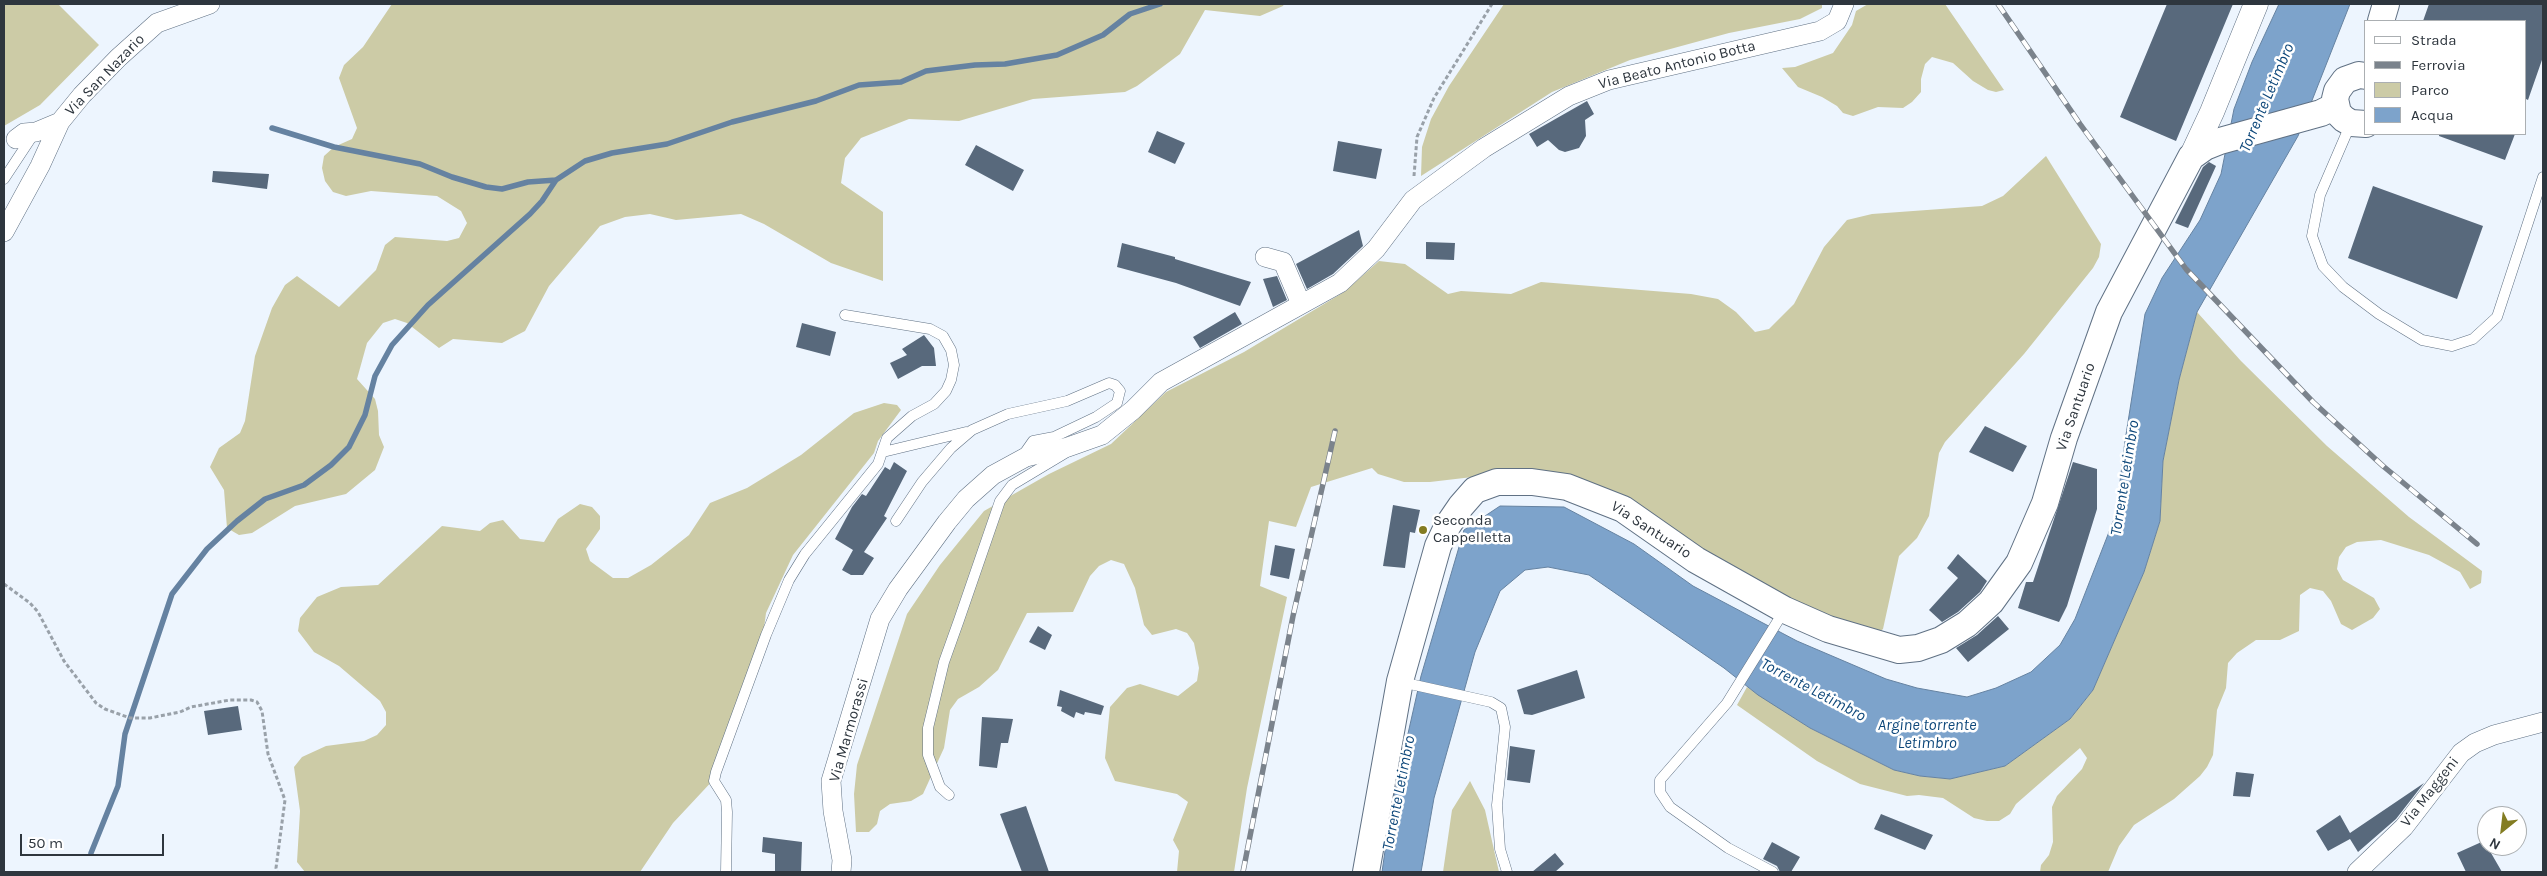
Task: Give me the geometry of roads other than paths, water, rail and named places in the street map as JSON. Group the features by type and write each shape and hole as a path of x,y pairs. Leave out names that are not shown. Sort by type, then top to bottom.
{"main road":[{"path":"2380,20 2386,4"},
{"path":"2192,157 2205,147 2220,141 2341,117 2336,91 2345,80 2361,70"},
{"name":"Via Santuario","path":"1366,872 1405,683 1438,546 1460,506 1476,490 1497,482 1532,482 1567,487 1616,506 1659,532 1696,560 1781,617 1899,650 1918,648 1941,640 1967,624 1991,602 2019,563 2045,503 2064,438 2109,312 2192,157"}],"street":[{"name":"Via San Nazario","path":"4,232 40,166 60,122 118,58 157,23 210,4"},
{"name":"Via Beato Antonio Botta","path":"880,619 904,582 966,499 993,474 1026,457 1068,447 1102,435 1133,410 1161,382 1340,283 1376,249 1413,200 1484,148 1569,96 1609,80 1820,31 1836,21 1844,4"},
{"name":"Via Santuario","path":"2192,157 2256,4"},
{"path":"16,139 24,133 36,132 60,122"},
{"path":"1265,258 1283,262 1301,304"},
{"name":"Via Marmorassi","path":"841,872 842,860 832,811 831,781 880,619"},
{"name":"Via Maggeni","path":"2356,872 2404,827 2461,753 2475,743 2494,735 2543,722"}],"lane":[{"path":"2341,117 2320,195 2312,236 2323,266 2343,287 2379,314 2422,340 2452,346 2473,339 2497,317 2543,177"},
{"path":"4,179 36,132"},
{"path":"726,872 726,800 714,781 737,712 789,580 805,554 878,464 887,438 895,429 934,404 946,391 954,365 951,350 944,336 930,329 845,315"},
{"path":"883,452 942,440 972,430 1008,414 1067,401 1109,384 1115,385 1120,391 1117,403 1096,416 1054,437 1033,441 1026,451 1026,457"},
{"path":"896,521 922,482 951,448 972,430"},
{"path":"950,795 940,787 928,756 928,728 944,662 1000,501 1012,485 1066,454 1068,447"},
{"path":"1773,872 1728,848 1694,826 1670,807 1660,792 1660,780 1727,703 1781,617"},
{"path":"1405,683 1491,702 1501,708 1505,727 1497,805 1500,849 1507,872"}],"water":[{"name":"Argine torrente Letimbro","path":"2279,4 2350,4 2298,136 2197,312 2179,380 2163,461 2160,521 2144,572 2093,690 2070,719 2005,766 1950,779 1920,776 1894,770 1810,728 1758,695 1724,668 1589,575 1548,567 1525,570 1500,591 1475,652 1434,798 1421,872 1382,872 1391,809 1421,676 1464,530 1500,506 1564,507 1634,544 1693,586 1797,641 1886,679 1917,688 1967,697 1996,688 2031,672 2060,645 2075,619 2116,514 2125,441 2145,314 2162,278 2200,220 2221,174 2234,109 2252,62"}],"waterway":[{"path":"272,128 334,147 420,164 452,177 486,187 502,189 528,182 556,180 585,161 612,153 667,144 732,122 816,101 859,85 901,82 926,71 975,65 1005,64 1057,55 1103,35 1130,14 1160,4"},
{"path":"91,853 118,786 125,734 172,594 207,549 237,521 265,499 304,485 331,465 349,447 365,415 375,376 392,345 428,305 530,214 542,201 556,180"}],"railway":[{"path":"1998,4 2080,124 2186,269 2313,402 2383,466 2477,544"},
{"path":"1243,872 1293,616 1335,431"}],"place":[{"name":"Seconda Cappelletta","path":"1423,530"}],"water label":[{"name":"Torrente Letimbro","path":"2267,98"},
{"name":"Torrente Letimbro","path":"2125,478"},
{"name":"Torrente Letimbro","path":"1813,690"},
{"name":"Torrente Letimbro","path":"1399,793"}]}
